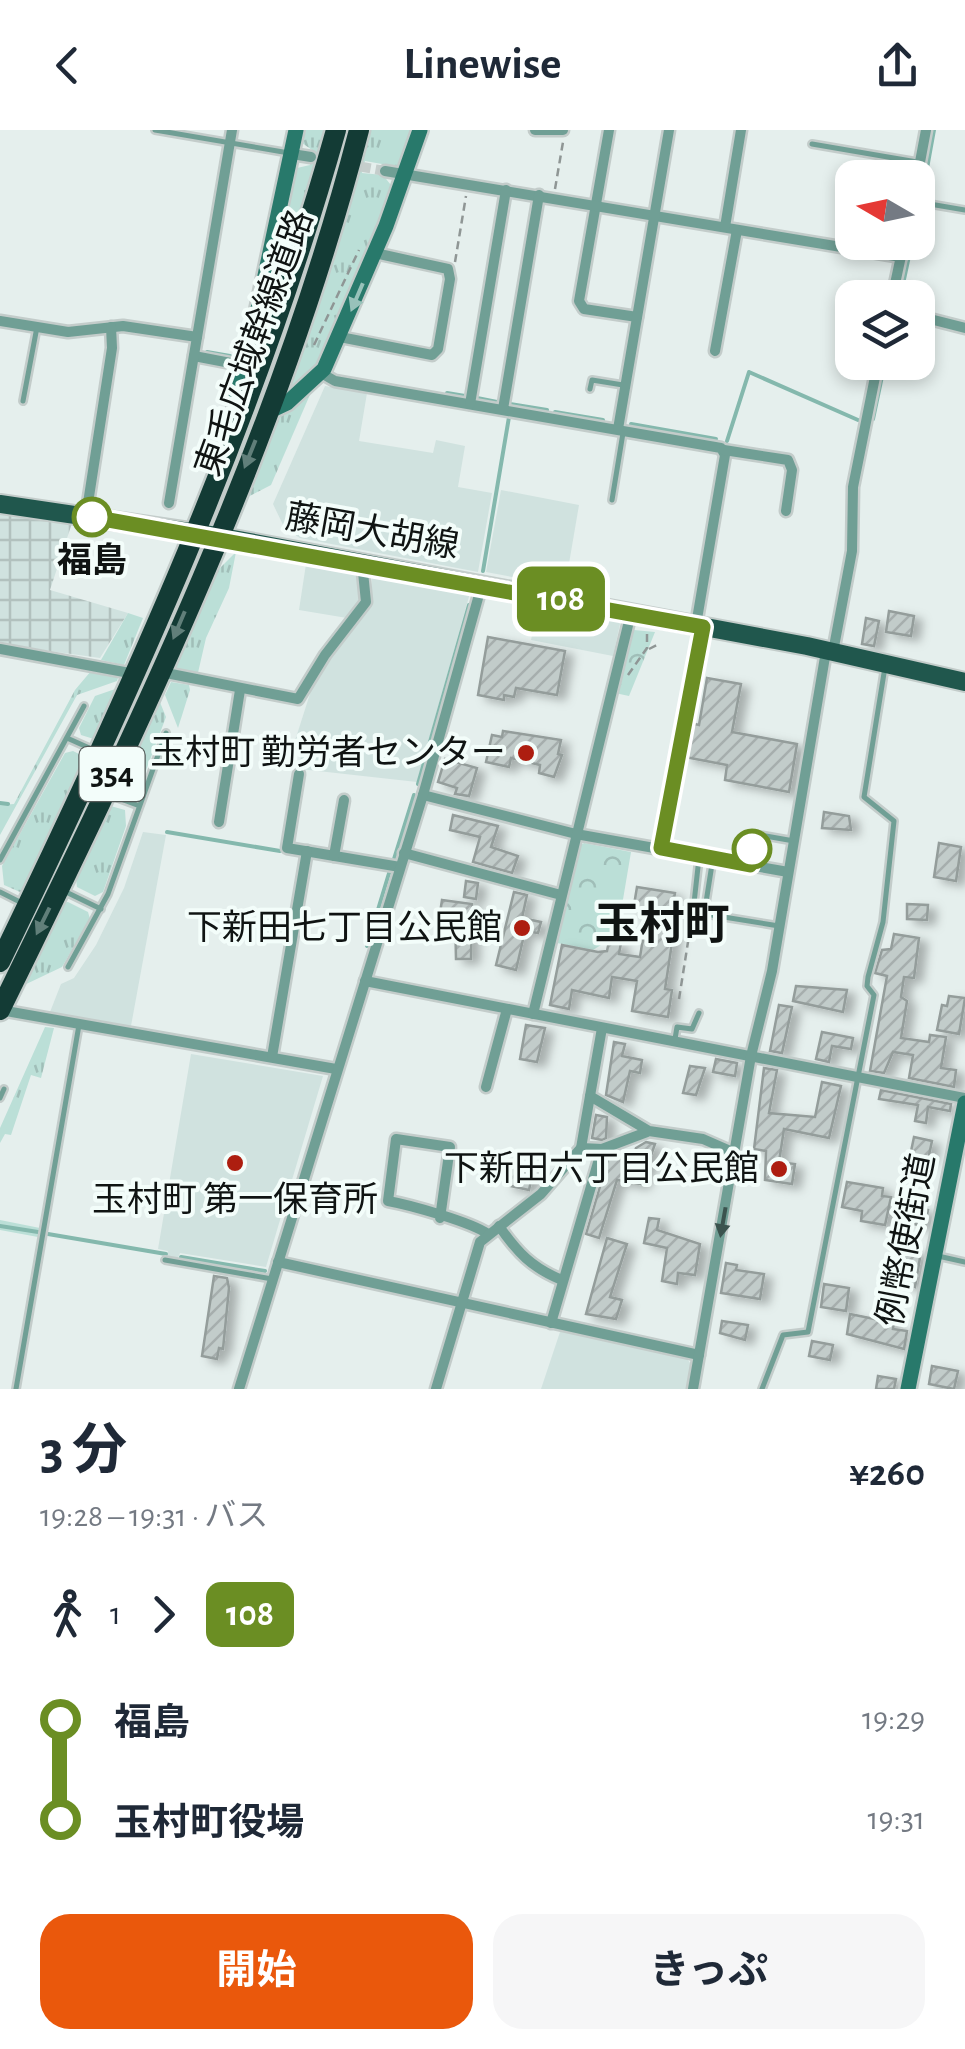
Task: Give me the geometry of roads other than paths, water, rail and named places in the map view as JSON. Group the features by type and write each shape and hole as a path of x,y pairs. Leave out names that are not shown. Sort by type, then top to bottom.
{"highway":[{"name":"東毛広域幹線道路","path":"0,962 101,754 234,440 282,309 336,130"},
{"name":"東毛広域幹線道路","path":"0,1010 160,671 268,412 336,216 358,130"}],"main road":[{"name":"藤岡大胡線","path":"0,504 195,532 482,584 965,682"}],"street":[{"path":"169,503 232,130"},
{"path":"234,440 241,365 256,318 296,130"},
{"path":"268,412 287,403 321,373 340,337 367,251 405,174 420,130"},
{"path":"535,130 563,135"},
{"path":"609,130 580,306 637,318"},
{"path":"621,429 669,130"},
{"path":"715,351 742,130"},
{"path":"920,160 926,130"},
{"path":"292,154 311,157"},
{"path":"384,171 835,246"},
{"path":"470,404 506,190"},
{"path":"503,409 539,195"},
{"path":"340,337 432,355 438,348 450,279 448,269 367,251"},
{"path":"935,320 965,328"},
{"path":"0,321 68,332 111,327 197,338"},
{"path":"86,516 113,343 111,327"},
{"path":"194,356 241,365"},
{"path":"321,373 335,381 788,460 792,470 786,511"},
{"path":"693,1389 751,1056 852,551 853,487 874,380"},
{"path":"700,626 724,450"},
{"path":"160,671 298,699 366,602 362,562"},
{"path":"238,1389 423,795 482,584"},
{"path":"533,1014 631,613"},
{"path":"0,649 136,675"},
{"path":"218,822 240,690"},
{"path":"298,774 287,848 400,867"},
{"path":"423,795 576,834 788,872"},
{"path":"334,856 344,800"},
{"path":"272,1057 306,852"},
{"path":"404,853 561,896"},
{"path":"365,980 965,1101"},
{"path":"486,1087 507,1009"},
{"path":"0,1010 336,1069"},
{"path":"436,1389 480,1242 541,1194 581,1148 602,1028"},
{"path":"590,1096 649,1131 704,1139 735,1153"},
{"name":"例幣使街道","path":"908,1389 965,1101"},
{"path":"581,1148 602,1149 649,1131"},
{"path":"440,1218 450,1147 396,1139 388,1201 427,1208 440,1218 488,1234"},
{"path":"551,1323 602,1149"},
{"path":"499,1226 517,1252 538,1270 562,1280"},
{"path":"278,1262 699,1355"}],"lane":[{"path":"155,130 292,154"},
{"path":"812,144 908,160"},
{"path":"935,205 965,210"},
{"path":"24,401 37,327"},
{"path":"590,389 592,380 626,386"},
{"path":"612,500 621,429"},
{"path":"661,848 700,626"},
{"path":"762,1389 783,1335 808,1332 874,995 867,986 883,922 894,821 864,797 884,667"},
{"path":"0,860 84,706"},
{"path":"68,967 102,909 166,733"},
{"path":"67,738 101,754"},
{"path":"103,792 139,806"},
{"path":"750,865 754,834 794,840"},
{"path":"699,856 693,912 780,926"},
{"path":"704,915 713,858"},
{"path":"58,889 102,909"},
{"path":"0,892 27,906"},
{"path":"674,1042 677,1027 692,1029 699,1013"},
{"path":"16,1389 79,1025"},
{"path":"0,1098 4,1089"},
{"path":"935,1256 965,1262"},
{"path":"165,1260 272,1279"}],"waterway":[{"path":"929,160 934,130"},
{"path":"904,280 908,260"},
{"path":"207,352 230,356"},
{"path":"727,441 749,372 858,420"},
{"path":"873,419 881,380"},
{"path":"447,393 465,396"},
{"path":"477,398 497,402"},
{"path":"510,404 547,410"},
{"path":"555,412 603,420"},
{"path":"483,571 509,417"},
{"path":"631,424 716,439"},
{"path":"418,784 469,605"},
{"path":"394,859 414,795"},
{"path":"0,803 8,804"},
{"path":"167,832 280,851"},
{"path":"367,946 390,870"},
{"path":"0,1226 38,1232"},
{"path":"48,1234 166,1254"},
{"path":"181,1257 265,1271"}],"tunnel":[{"path":"346,164 385,171"}],"place":[{"name":"福島","path":"92,517"},
{"name":"玉村町 勤労者センター","path":"526,753"},
{"name":"下新田七丁目公民館","path":"522,928"},
{"name":"玉村町 第一保育所","path":"235,1163"},
{"name":"下新田六丁目公民館","path":"779,1169"}],"district":[{"name":"玉村町","path":"662,925"}]}
